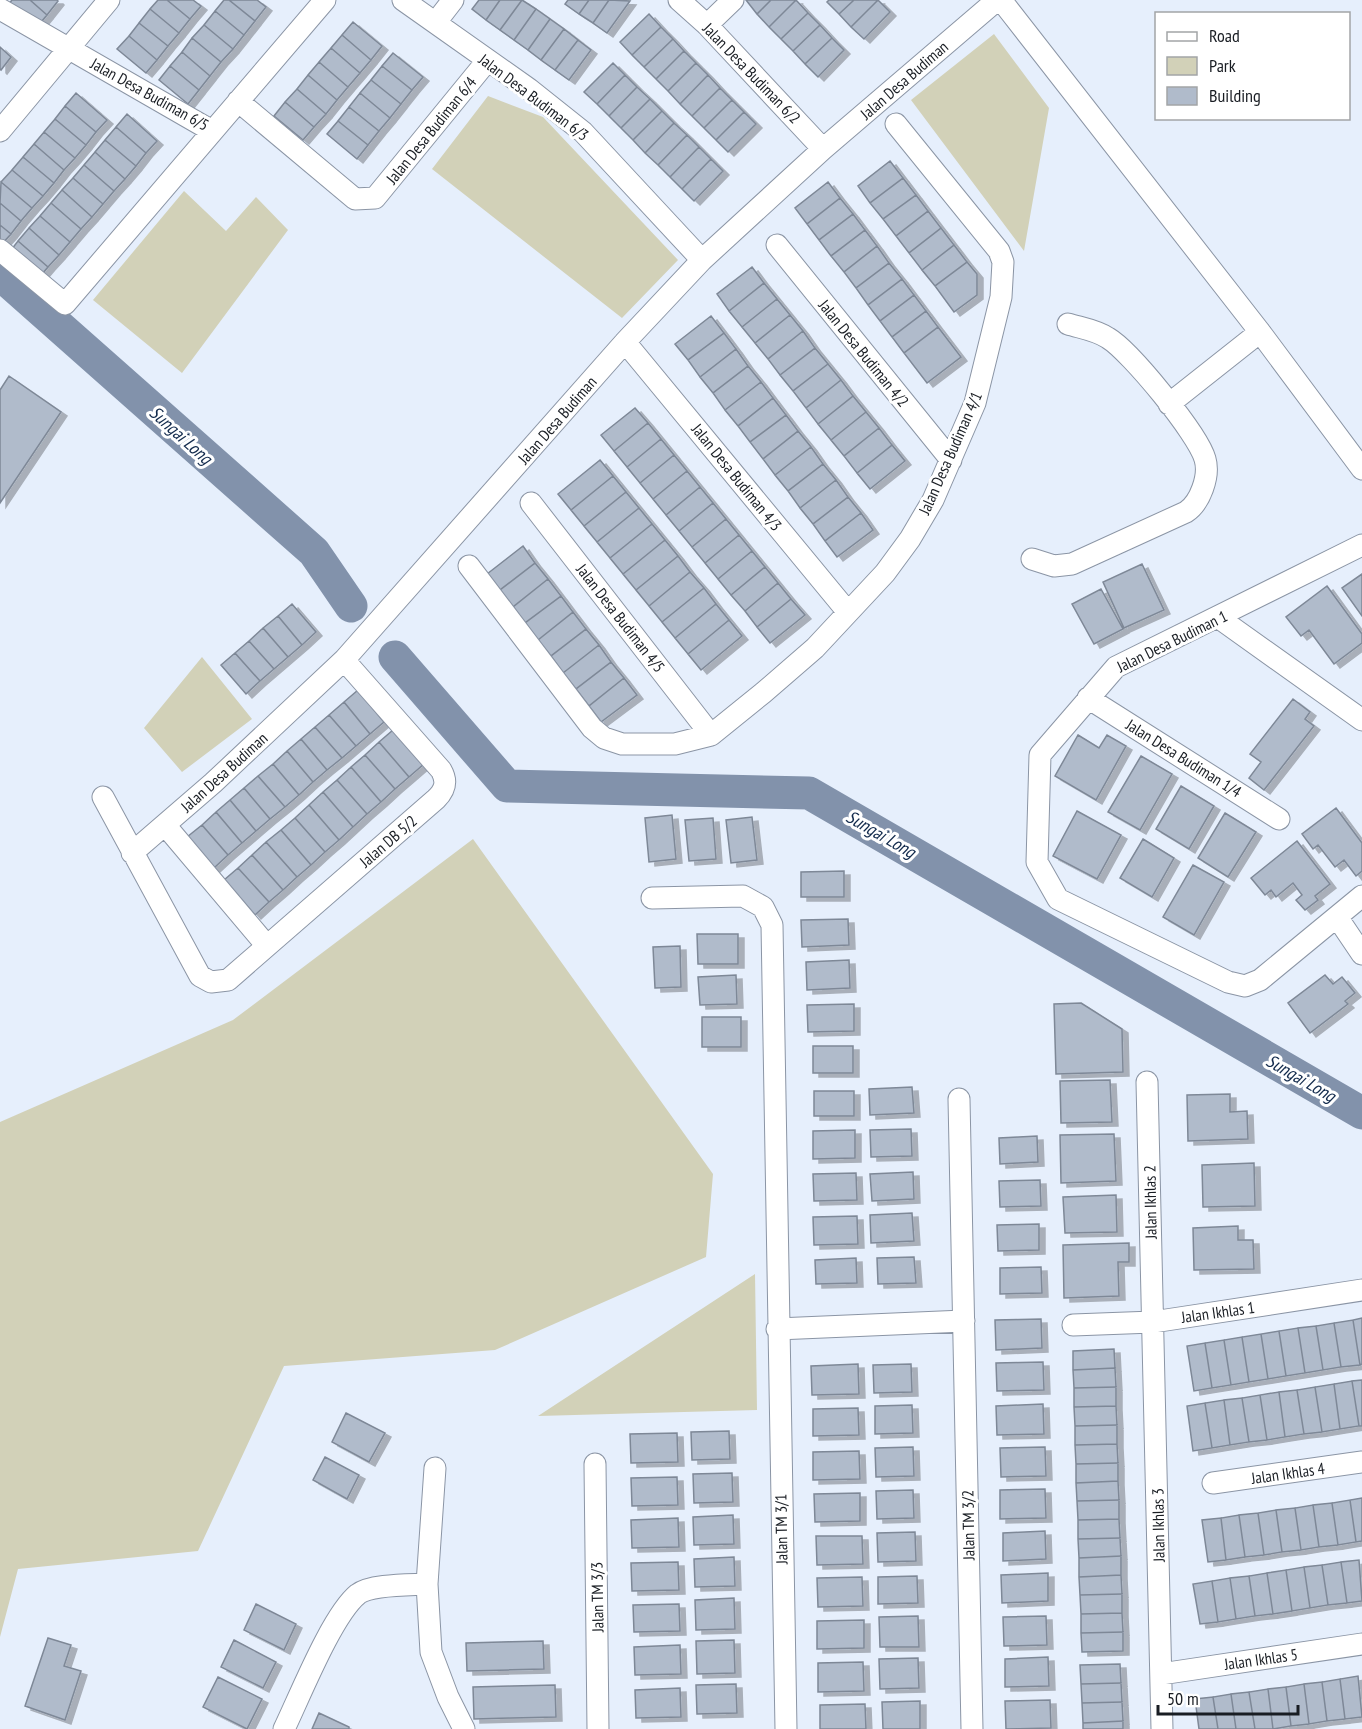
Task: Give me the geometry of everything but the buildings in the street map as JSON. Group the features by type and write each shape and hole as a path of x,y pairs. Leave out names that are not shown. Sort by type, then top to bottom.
{"street":[{"path":"0,131 109,0"},
{"name":"Jalan Desa Budiman 6/5","path":"0,9 212,131 325,0"},
{"name":"Jalan Desa Budiman 6/3","path":"403,0 583,132 702,261"},
{"path":"436,22 453,0"},
{"name":"Jalan Desa Budiman 6/2","path":"679,0 707,25 822,149"},
{"path":"707,25 733,0"},
{"path":"999,0 1251,338 1362,469"},
{"name":"Jalan Desa Budiman","path":"132,853 345,660 626,342 702,261 822,149 999,0"},
{"name":"Jalan Desa Budiman 6/4","path":"238,101 354,199 375,198 487,61"},
{"name":"Jalan Desa Budiman 4/1","path":"711,735 764,693 814,648 885,573 910,539 933,500 975,403 1001,297 1003,262 995,245 896,124"},
{"path":"0,250 65,304 212,131"},
{"name":"Jalan Desa Budiman 4/2","path":"777,245 951,460"},
{"path":"1032,559 1054,566 1072,564 1186,512 1198,501 1207,467 1205,458 1169,404 1116,344 1091,330 1068,324"},
{"path":"1169,404 1251,338"},
{"name":"Jalan Desa Budiman 4/3","path":"626,342 847,611"},
{"name":"Jalan Desa Budiman 4/5","path":"531,503 711,735"},
{"name":"Jalan Desa Budiman 1","path":"1337,917 1260,980 1245,986 1228,982 1058,899 1037,862 1040,755 1107,675 1127,660 1219,618 1362,545"},
{"path":"469,566 604,738 622,744 675,744 711,735"},
{"path":"1219,618 1362,720"},
{"name":"Jalan DB 5/2","path":"132,853 200,976 211,982 228,980 436,799 445,787 445,777 441,770 345,660"},
{"name":"Jalan Desa Budiman 1/4","path":"1088,698 1279,819"},
{"path":"103,796 132,853"},
{"path":"165,825 267,946"},
{"name":"Jalan TM 3/1","path":"652,898 743,896 763,908 772,925 777,1329 786,1729"},
{"path":"1362,896 1337,917 1362,954"},
{"name":"Jalan Ikhlas 2","path":"1147,1082 1153,1322"},
{"name":"Jalan TM 3/2","path":"959,1100 972,1729"},
{"name":"Jalan Ikhlas 1","path":"1072,1325 1153,1322 1362,1290"},
{"path":"777,1329 964,1321"},
{"name":"Jalan Ikhlas 3","path":"1153,1322 1162,1729"},
{"name":"Jalan Ikhlas 4","path":"1214,1483 1362,1462"},
{"name":"Jalan TM 3/3","path":"595,1464 598,1729"},
{"path":"435,1468 427,1584 431,1652 448,1697 464,1729"},
{"path":"284,1729 339,1615 359,1593 386,1587 427,1584"},
{"name":"Jalan Ikhlas 5","path":"1161,1674 1362,1644"}],"green space":[{"path":"994,34 1049,108 1024,251 911,100"},
{"path":"488,96 543,117 678,260 622,318 432,169"},
{"path":"184,191 226,231 256,197 288,230 182,373 93,300"},
{"path":"202,657 252,719 182,772 144,728"},
{"path":"473,839 713,1174 706,1257 495,1350 284,1366 198,1551 18,1569 0,1637 0,1122 233,1020"},
{"path":"755,1274 757,1410 538,1416"}],"waterway":[{"name":"Sungai Long","path":"0,274 314,552 351,606"},
{"name":"Sungai Long","path":"395,657 507,786 809,793 1362,1113"}]}
